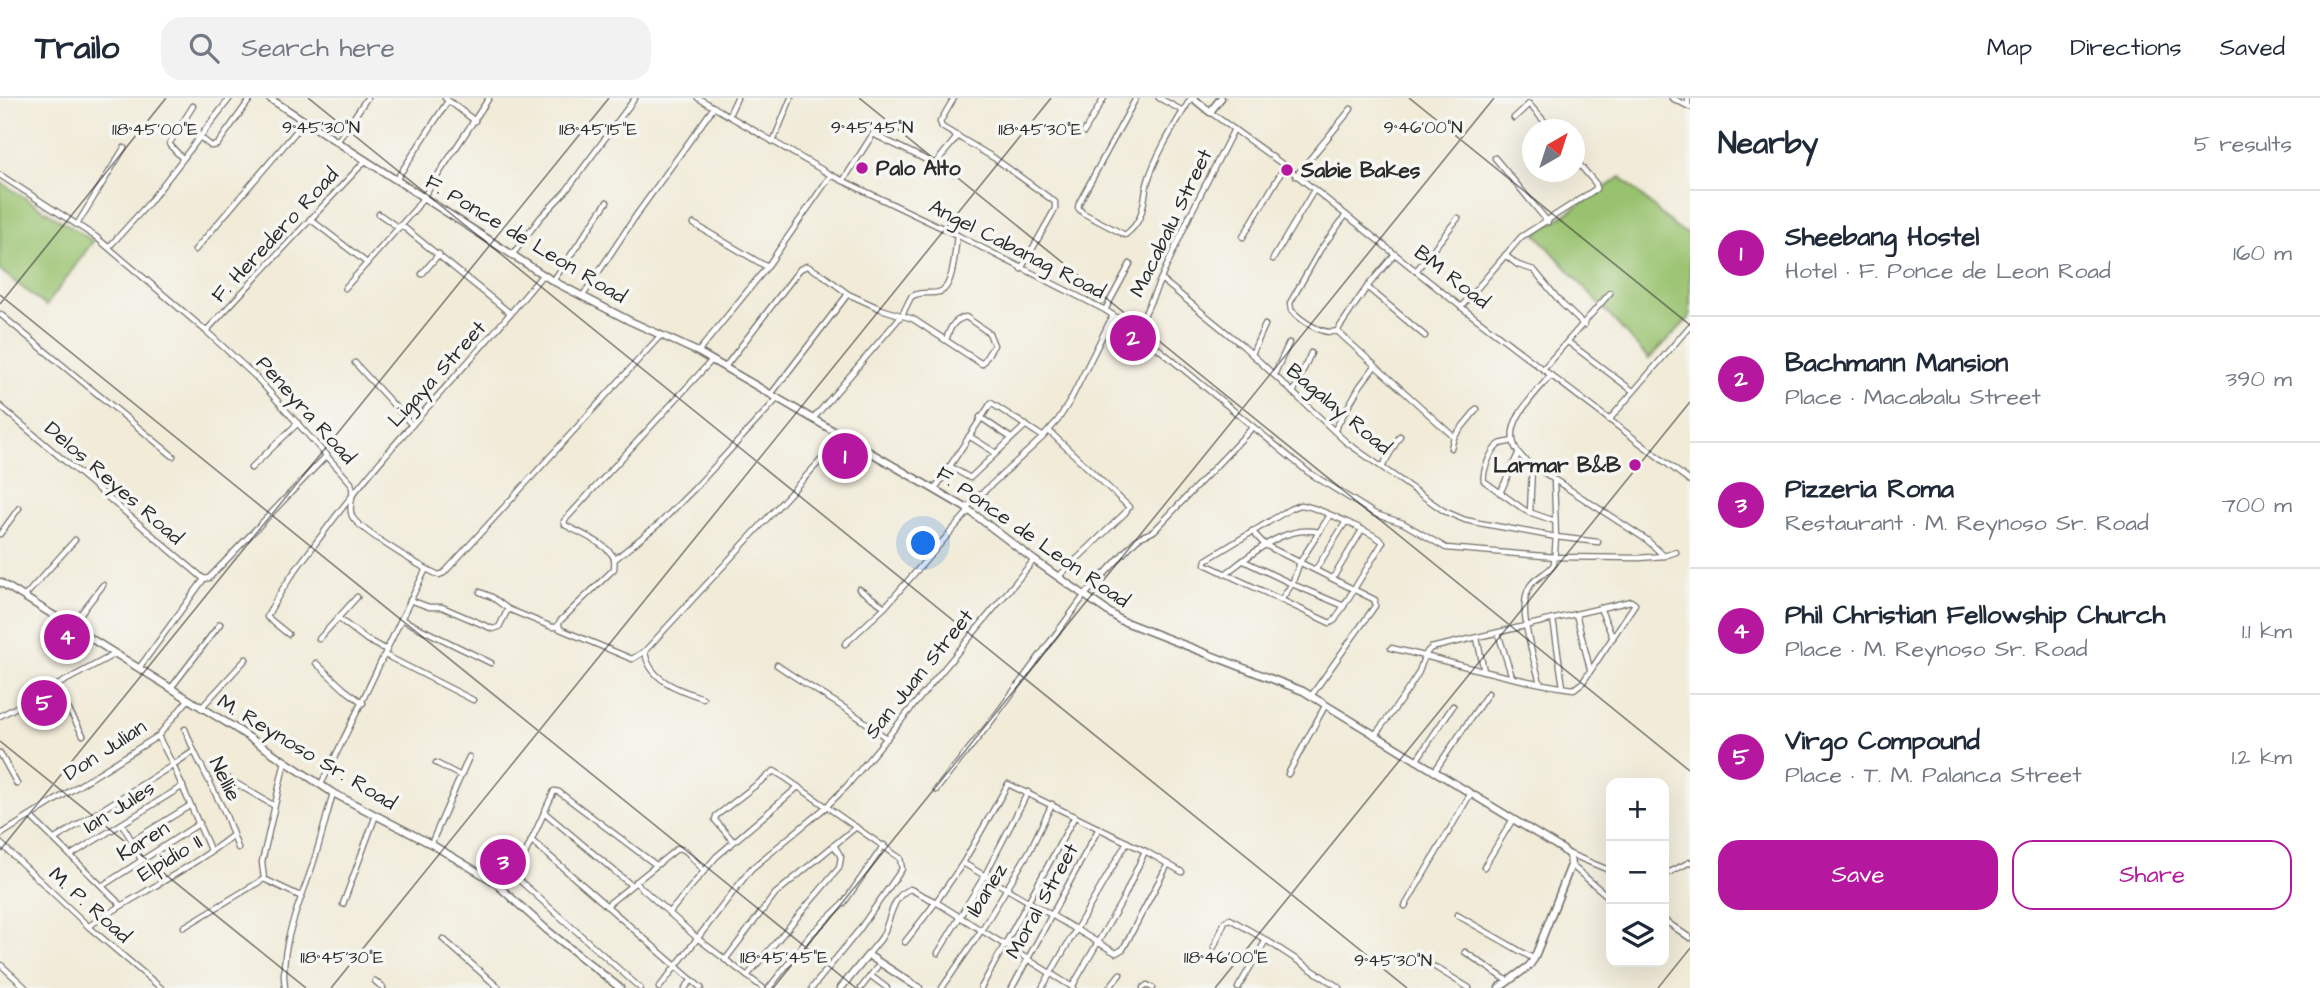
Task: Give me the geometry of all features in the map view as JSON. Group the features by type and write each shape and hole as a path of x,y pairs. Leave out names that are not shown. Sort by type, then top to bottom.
{"street":[{"path":"110,247 230,98"},
{"path":"200,137 211,146 217,145 251,98"},
{"name":"F. Ponce de Leon Road","path":"269,98 553,281 698,352 968,509 1084,596 1129,624 1295,687 1569,855"},
{"path":"337,142 367,98"},
{"path":"345,288 423,198 489,98"},
{"path":"513,254 540,218 566,191 635,98"},
{"name":"Angel Cabanag Road","path":"698,98 843,181 957,234 1105,310 1137,331 1280,451 1329,486 1374,514 1403,523 1446,548 1556,557 1664,556 1676,552"},
{"path":"729,115 737,98"},
{"path":"772,142 791,98"},
{"path":"954,98 940,123 942,127 1055,202 1055,209 1021,269"},
{"path":"1084,132 1104,98"},
{"path":"1136,98 1078,208 1121,234 1128,233 1137,221 1145,204 1148,181 1165,143 1192,98"},
{"path":"1158,98 1183,111"},
{"name":"BM Road","path":"1192,98 1285,166 1461,307 1690,481"},
{"path":"1210,112 1221,98"},
{"path":"1672,98 1689,106 1689,98"},
{"path":"396,180 446,99 475,121"},
{"path":"1514,118 1530,104 1543,119"},
{"path":"183,159 169,144 193,107"},
{"path":"582,297 637,214 714,107"},
{"path":"1296,176 1351,109"},
{"path":"195,250 305,121"},
{"name":"Macabalu Street","path":"1137,331 1234,129"},
{"path":"843,181 873,134 953,173"},
{"path":"935,164 958,136"},
{"path":"78,223 124,148"},
{"path":"1495,158 1548,222"},
{"name":"F. Heredero Road","path":"206,331 366,160"},
{"path":"1243,237 1285,166"},
{"path":"1461,307 1521,237 1597,189 1585,171"},
{"path":"698,352 766,267 831,174"},
{"name":"Peneyra Road","path":"0,175 78,223 110,247 256,377 351,483 354,493 350,511 355,522 426,569"},
{"path":"1273,259 1314,190"},
{"path":"553,281 607,202"},
{"path":"379,214 439,254 511,314"},
{"path":"1346,215 1320,250 1290,306 1293,313 1322,331 1337,331 1367,287 1395,254"},
{"path":"1416,271 1458,218"},
{"path":"310,219 368,264"},
{"path":"694,224 766,267"},
{"path":"813,419 902,315 911,297 924,291 937,293 946,288 950,281 957,234"},
{"path":"422,274 439,254"},
{"path":"1505,255 1518,265 1534,270 1584,325"},
{"path":"1105,310 1130,264"},
{"path":"725,367 804,266 816,271 848,294 913,319 982,364 994,345 989,333 966,317 957,319 946,340"},
{"name":"Ligaya Street","path":"288,634 267,617 307,554 354,493 543,274"},
{"name":"Bagalay Road","path":"1161,279 1252,354 1360,453 1454,516 1556,537 1598,542"},
{"path":"1367,287 1425,336"},
{"path":"1543,369 1610,293"},
{"path":"772,393 848,294"},
{"path":"0,314 173,456"},
{"path":"845,644 885,607 968,509 1049,431 1070,401 1113,316"},
{"path":"1252,354 1265,325"},
{"path":"1609,420 1690,326"},
{"path":"1337,331 1454,437"},
{"path":"321,784 363,703 426,569 439,575 444,573 661,334"},
{"path":"1568,342 1633,391"},
{"path":"1274,375 1289,343"},
{"path":"1293,393 1311,353"},
{"path":"480,592 508,609 552,627 559,625 614,569 610,552 593,539 565,525 564,521 712,360"},
{"path":"355,363 412,425"},
{"path":"1334,430 1375,366"},
{"path":"1551,375 1514,424 1512,441 1518,454 1532,466 1647,540 1664,556"},
{"path":"614,560 660,523 779,398"},
{"path":"935,489 980,417 993,403 1042,437"},
{"name":"Delos Reyes Road","path":"0,406 207,579"},
{"path":"1451,448 1454,437 1477,409"},
{"path":"980,417 1011,438"},
{"path":"251,468 298,423"},
{"path":"949,466 970,478 1026,425"},
{"path":"936,790 990,723 1084,596 1136,540 1155,530 1253,427"},
{"path":"1049,431 1129,507 1058,577"},
{"path":"559,625 559,629 632,659 645,651 843,436"},
{"path":"969,436 996,453"},
{"path":"1382,467 1400,436"},
{"path":"1512,441 1497,447 1483,475 1484,481 1530,513 1555,521"},
{"path":"138,669 207,579 327,454"},
{"path":"1500,493 1518,454"},
{"path":"1530,513 1532,466"},
{"path":"1540,682 1526,625 1526,599 1530,586 1553,567 1556,557 1554,480"},
{"path":"1300,505 1310,506 1345,523 1383,542 1355,589 1330,623 1206,566 1206,561 1252,531 1300,505"},
{"path":"0,534 19,508"},
{"path":"1281,600 1292,584 1300,562 1330,515"},
{"path":"1316,569 1345,523"},
{"path":"1225,574 1265,545 1299,530 1319,532"},
{"path":"1333,578 1362,530"},
{"path":"1252,531 1265,545 1375,600 1375,606 1311,696"},
{"path":"24,597 75,540"},
{"name":"San Juan Street","path":"659,988 751,869 846,787 1034,560"},
{"path":"1244,561 1343,606"},
{"name":"M. Reynoso Sr. Road","path":"0,582 333,793 431,844 502,888 547,930 620,988"},
{"path":"71,627 103,585"},
{"path":"859,589 885,607"},
{"path":"319,639 357,597"},
{"path":"410,600 429,607 444,608 493,629 499,626 508,609"},
{"path":"1374,736 1419,673 1423,656 1433,648 1631,601 1635,604 1613,639 1573,690 1484,671 1423,656 1391,648"},
{"path":"1600,608 1613,639"},
{"path":"1576,614 1590,670"},
{"path":"338,618 386,653 473,700"},
{"path":"401,619 491,663"},
{"path":"1553,620 1563,687"},
{"path":"170,688 220,624"},
{"path":"1498,633 1511,677"},
{"path":"1477,638 1484,671"},
{"path":"645,651 646,662 659,677 676,689 703,698"},
{"path":"0,716 115,654"},
{"path":"200,709 246,659"},
{"path":"316,663 344,690 363,703"},
{"path":"778,665 838,705 854,712 887,739"},
{"path":"56,687 83,734"},
{"path":"1434,772 1489,693"},
{"name":"Don Julian","path":"0,835 158,736 188,701"},
{"path":"1288,774 1325,706"},
{"path":"1416,761 1453,706"},
{"path":"185,729 194,751"},
{"name":"Nellie","path":"158,736 173,765 194,751 225,813 238,848"},
{"path":"0,753 17,784"},
{"path":"431,844 469,757"},
{"path":"264,879 262,862 285,761"},
{"path":"436,763 461,776"},
{"path":"55,839 173,765 211,852"},
{"path":"733,841 715,820 716,816 771,772 777,772 900,858 902,869 859,930 812,988"},
{"path":"227,778 273,805"},
{"path":"905,942 963,863 1007,785 1011,784 1028,792 1182,872"},
{"name":"Ian Jules","path":"71,855 183,786"},
{"path":"670,914 704,871 733,841 799,787"},
{"path":"640,988 517,878 516,874 551,793 555,791 656,865"},
{"path":"937,953 985,876 1028,792"},
{"path":"285,988 284,960 290,930 318,851 333,793"},
{"path":"1405,906 1471,793"},
{"name":"Ibanez","path":"942,988 981,931 1030,850 1052,804"},
{"path":"132,841 191,805"},
{"path":"544,812 697,938 763,988"},
{"path":"343,904 376,815"},
{"path":"981,988 1075,816"},
{"path":"31,817 121,905"},
{"path":"1484,867 1513,819"},
{"name":"Karen","path":"102,886 200,823"},
{"path":"122,824 141,860"},
{"path":"725,960 775,894 856,827"},
{"name":"Moral Street","path":"1012,988 1099,828"},
{"name":"Elpidio II","path":"89,926 211,852 233,835"},
{"path":"531,840 701,988"},
{"path":"1042,988 1127,842"},
{"name":"M. P. Road","path":"0,844 161,988"},
{"path":"747,976 839,868 841,857 834,845"},
{"path":"769,988 811,934 843,904 884,845"},
{"path":"606,906 681,848 704,871"},
{"path":"841,988 880,940 890,913 907,889 917,891 936,902 1073,988 1124,900 1145,851"},
{"path":"1499,988 1529,966 1534,958 1571,865 1569,855"},
{"path":"1569,855 1606,869"},
{"path":"1669,872 1690,862"},
{"path":"963,863 1116,953 1123,949 1168,864"},
{"path":"1571,865 1606,895"},
{"path":"264,879 302,897"},
{"path":"184,927 264,879"},
{"path":"1457,915 1534,958"},
{"path":"1214,947 1228,919 1340,988"},
{"path":"1669,923 1690,938"},
{"path":"443,939 499,988"},
{"path":"1238,988 1266,940"},
{"path":"1465,952 1508,982"},
{"path":"867,955 919,988"},
{"path":"0,964 26,988"},
{"path":"861,988 877,967"},
{"path":"1435,967 1469,988"},
{"path":"1109,988 1120,974"},
{"path":"870,976 887,988"},
{"path":"685,988 692,980"},
{"path":"374,981 383,988"},
{"path":"1143,988 1147,985 1153,988"}],"green space":[{"path":"1621,177 1676,228 1690,235 1690,317 1649,359 1536,234"},
{"path":"0,182 93,241 46,306 0,270"}],"place":[{"name":"Palo Alto","path":"862,168"},
{"name":"Sabie Bakes","path":"1287,170"},
{"name":"Bachmann Mansion","path":"1133,338"},
{"name":"Sheebang Hostel","path":"845,456"},
{"name":"Larmar B&B","path":"1635,465"},
{"name":"Phil Christian Fellowship Church","path":"67,637"},
{"name":"Virgo Compound","path":"44,703"},
{"name":"Pizzeria Roma","path":"503,862"}]}
